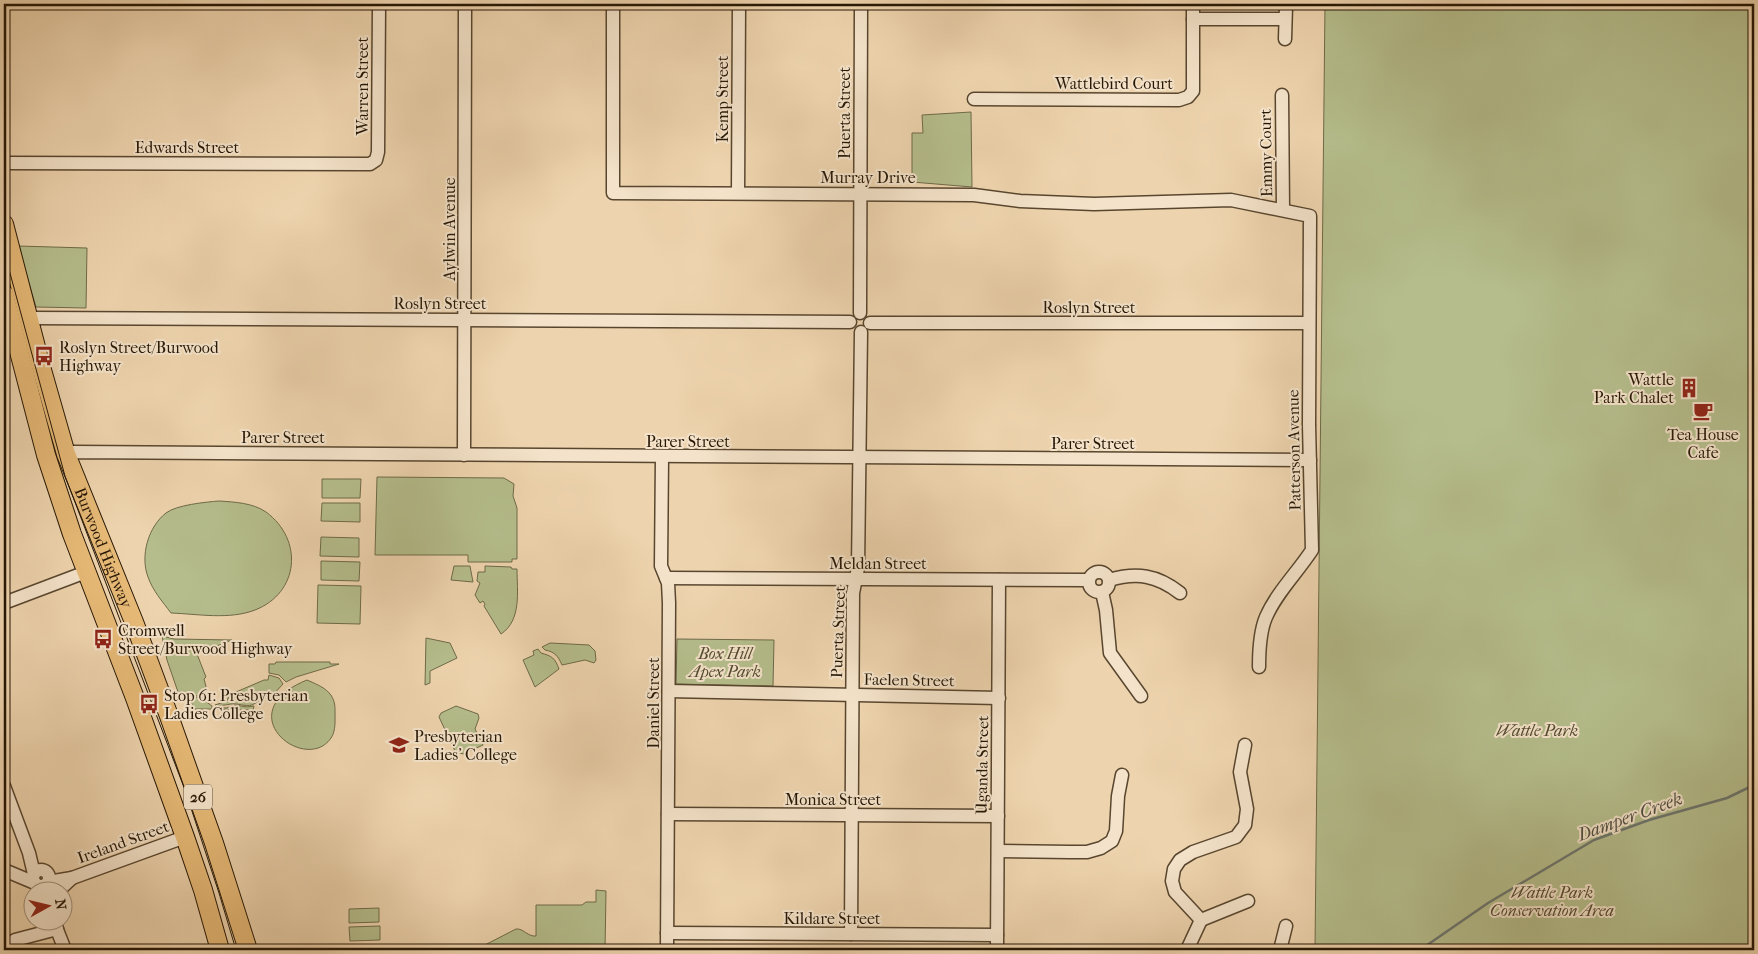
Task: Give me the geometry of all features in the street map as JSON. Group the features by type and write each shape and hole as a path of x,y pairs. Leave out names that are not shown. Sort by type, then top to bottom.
{"highway":[{"name":"Burwood Highway","path":"4,224 66,454 95,523 169,716 214,843 248,950"},
{"name":"Burwood Highway","path":"4,298 46,455 86,572 186,837 220,950"},
{"path":"46,455 66,454"},
{"path":"86,572 95,566 97,560 99,549 95,523"}],"street":[{"name":"Warren Street","path":"370,164 376,160 378,152 379,4"},
{"name":"Aylwin Avenue","path":"464,455 465,4"},
{"name":"Murray Drive","path":"613,4 612,193 974,194 1020,201 1094,204 1231,200 1310,216"},
{"name":"Kemp Street","path":"738,193 739,4"},
{"name":"Puerta Street","path":"860,313 861,4"},
{"name":"Wattlebird Court","path":"974,99 1179,100 1188,97 1193,91 1193,4"},
{"path":"1193,18 1285,12 1285,39"},
{"name":"Emmy Court","path":"1282,95 1283,210"},
{"name":"Edwards Street","path":"4,163 370,164"},
{"name":"Patterson Avenue","path":"1259,668 1259,654 1265,618 1281,590 1302,566 1312,550 1309,323 1310,216"},
{"path":"855,314 866,315 865,328 852,328 850,322 855,314"},
{"name":"Roslyn Street","path":"29,318 850,322"},
{"name":"Roslyn Street","path":"865,328 1309,323"},
{"name":"Puerta Street","path":"851,934 853,593 858,568 865,328"},
{"name":"Parer Street","path":"66,454 83,452 1310,460"},
{"name":"Daniel Street","path":"662,457 661,566 666,578 669,603 667,950"},
{"path":"4,603 86,572"},
{"path":"1099,572 1106,574 1109,580 1107,589 1102,592 1095,592 1092,590 1088,580 1092,574 1099,572"},
{"path":"1109,580 1130,575 1151,577 1168,583 1180,593"},
{"name":"Meldan Street","path":"666,578 1088,580"},
{"name":"Uganda Street","path":"997,950 999,580"},
{"path":"1102,592 1106,610 1110,653 1142,696"},
{"name":"Faelen Street","path":"669,691 999,698"},
{"path":"1201,920 1175,892 1172,881 1174,869 1180,860 1193,852 1236,837 1245,825 1247,809 1240,772 1245,745"},
{"path":"998,851 1087,852 1101,848 1112,840 1116,830 1118,796 1122,774"},
{"path":"4,786 29,853 43,882"},
{"name":"Monica Street","path":"668,814 998,816"},
{"name":"Ireland Street","path":"8,870 43,882 72,878 186,837"},
{"path":"8,870 26,864 29,853"},
{"path":"1187,950 1201,920 1248,901"},
{"path":"1280,950 1286,926"},
{"path":"7,950 15,940 36,932"},
{"path":"58,932 65,950"},
{"name":"Kildare Street","path":"667,933 997,935"}],"green space":[{"name":"Wattle Park","path":"1325,4 1754,4 1754,950 1315,950"},
{"path":"971,112 972,187 912,182 912,133 923,133 922,115"},
{"path":"18,246 87,248 86,308 36,307"},
{"path":"377,477 504,478 514,484 513,496 517,508 517,559 512,559 512,562 468,562 468,555 375,555"},
{"path":"322,479 361,479 360,498 322,498"},
{"path":"219,501 250,505 261,509 278,524 286,537 291,551 288,579 281,591 270,602 245,613 213,616 171,613 152,587 148,577 145,551 150,534 160,519 171,510 191,504"},
{"path":"322,503 360,503 360,522 321,521"},
{"path":"321,537 359,538 359,557 320,556"},
{"path":"321,561 360,562 359,581 321,580"},
{"path":"454,566 470,566 473,582 451,580"},
{"path":"485,566 517,569 517,604 515,613 508,628 501,634 484,606 483,601 480,603 475,595 480,583 477,581 478,572 485,572"},
{"path":"318,585 361,586 360,624 317,623"},
{"path":"162,636 174,639 232,640 197,654 206,677 204,679 212,703 198,696 179,695 167,660"},
{"path":"426,638 450,643 457,658 430,671 430,683 425,685"},
{"name":"Box Hill Apex Park","path":"677,639 774,640 773,686 676,684"},
{"path":"550,643 589,645 595,651 596,660 594,663 585,660 562,665 556,655 542,647"},
{"path":"538,649 541,653 553,658 559,669 535,687 523,660 534,655 533,651"},
{"path":"276,662 330,662 330,664 339,664 296,677 286,682 279,675 269,673 269,664 275,664"},
{"path":"269,675 279,678 283,684 270,698 266,697 249,705 215,705 227,701 229,695 268,680"},
{"path":"307,680 323,688 331,695 335,705 335,722 331,738 319,747 305,749 291,745 279,735 272,723 273,708 284,693"},
{"path":"190,696 201,698 212,706 212,709 193,709"},
{"path":"235,705 254,706 253,710 216,709 215,707 226,708"},
{"path":"456,706 478,714 479,718 475,729 483,745 463,754 455,751 439,717 441,713"},
{"path":"596,890 606,891 605,950 470,950 477,946 481,947 516,929 536,936 536,905 582,905 586,902 596,902"},
{"path":"379,908 379,922 349,923 349,909"},
{"path":"380,926 380,940 350,941 349,927"}],"waterway":[{"name":"Damper Creek","path":"1420,950 1488,903 1594,840 1649,820 1727,798 1754,785"}],"tram line":[{"path":"4,251 65,476 185,790 236,950"}],"place":[{"name":"Roslyn Street/Burwood Highway","path":"44,356"},
{"name":"Wattle Park Chalet","path":"1689,388"},
{"name":"Tea House Cafe","path":"1703,411"},
{"name":"Cromwell Street/Burwood Highway","path":"103,639"},
{"name":"Stop 61: Presbyterian Ladies College","path":"149,704"},
{"name":"Presbyterian Ladies' College","path":"399,745"}],"park label":[{"name":"Wattle Park Conservation Area","path":"1552,901"}]}
